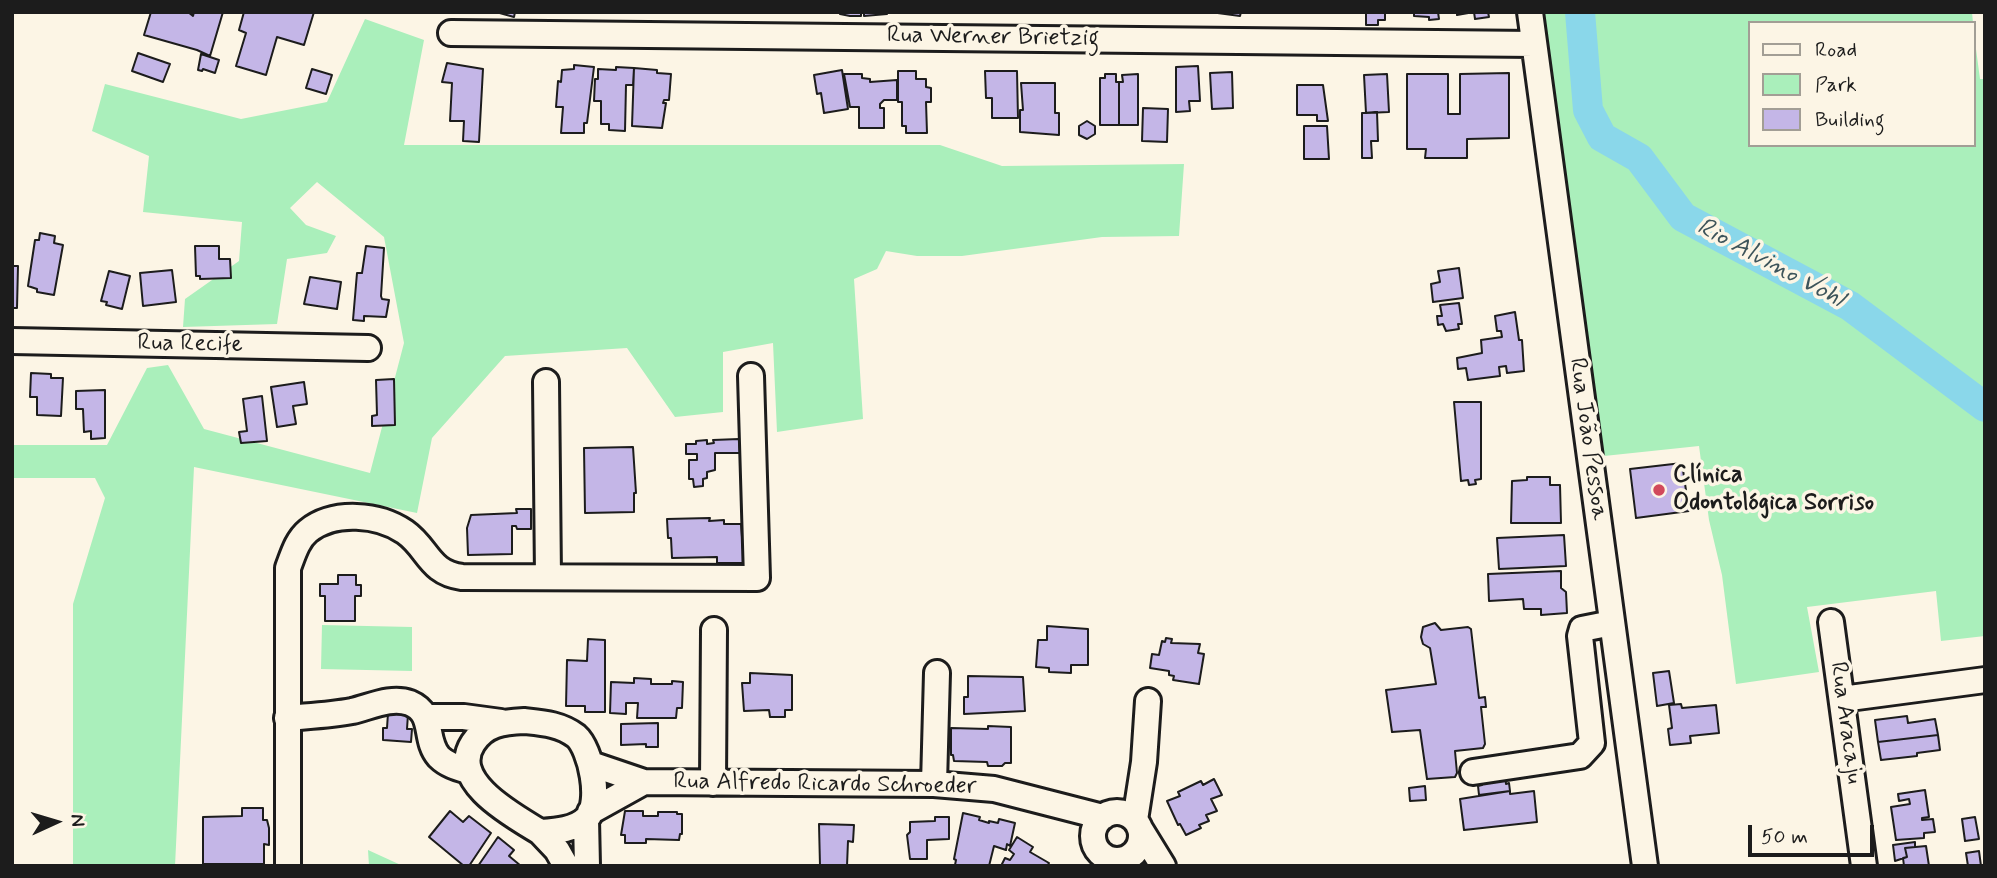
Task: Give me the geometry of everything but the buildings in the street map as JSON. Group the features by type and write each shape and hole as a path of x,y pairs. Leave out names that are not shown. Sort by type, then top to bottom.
{"street":[{"name":"Rua João Pessoa","path":"1530,12 1645,866"},
{"name":"Rua Werner Brietzig","path":"451,33 1534,44"},
{"name":"Rua Recife","path":"12,341 368,348"},
{"path":"288,866 288,568 295,550 308,531 327,520 352,517 379,519 408,534 441,571 450,575 757,578 751,376"},
{"path":"545,382 548,577"},
{"name":"Rua Aracaju","path":"1831,622 1864,866"},
{"path":"1472,772 1580,756 1592,743 1580,636 1582,629 1612,623"},
{"path":"713,783 714,630"},
{"path":"934,784 937,673"},
{"path":"1842,699 1985,680"},
{"path":"287,718 350,711 394,701 408,702 419,708 426,717 429,740 439,757 451,766 468,771"},
{"path":"1109,844 1138,848 1141,834 1137,824 1148,701"},
{"path":"426,717 555,724 577,737 588,753 594,797 588,815 587,866"},
{"path":"501,722 480,733 469,749 468,771 479,788 504,810 540,832 557,850 566,866"},
{"path":"1084,866 1109,844 1144,762"},
{"name":"Rua Alfredo Ricardo Schroeder","path":"590,764 644,782 934,784 994,789 1018,793 1046,803 1109,844 1123,812 1137,824"},
{"name":"Rua Alfredo Ricardo Schroeder","path":"588,815 644,782"},
{"path":"540,832 571,827 588,815"},
{"path":"1137,824 1163,866"}],"green space":[{"path":"1537,12 1972,12 1973,21 1748,21 1748,147 1976,147 1976,49 1980,79 1985,79 1985,636 1941,641 1936,591 1807,607 1819,672 1736,684 1722,575 1709,520 1699,446 1604,456"},
{"path":"365,19 424,40 404,145 940,145 1002,166 1184,164 1179,236 1102,237 962,256 917,256 886,251 877,269 854,279 863,419 777,432 773,343 723,352 723,412 675,417 627,348 505,356 432,438 417,513 194,467 175,866 73,866 73,604 105,498 95,478 12,478 12,445 107,445 147,368 168,365 204,429 370,473 404,343 384,237 317,182 290,208 306,225 336,236 327,253 287,259 277,324 183,327 185,299 239,261 242,222 143,212 149,156 92,131 105,84 241,119 327,102"},
{"path":"322,625 412,627 412,671 321,669"},
{"path":"368,850 403,866 369,866"}],"waterway":[{"name":"Rio Alvino Vohl","path":"1580,12 1588,110 1602,137 1639,158 1683,217 1850,306 1985,407"}],"place":[{"name":"Clínica Odontológica Sorriso","path":"1659,490"}]}
